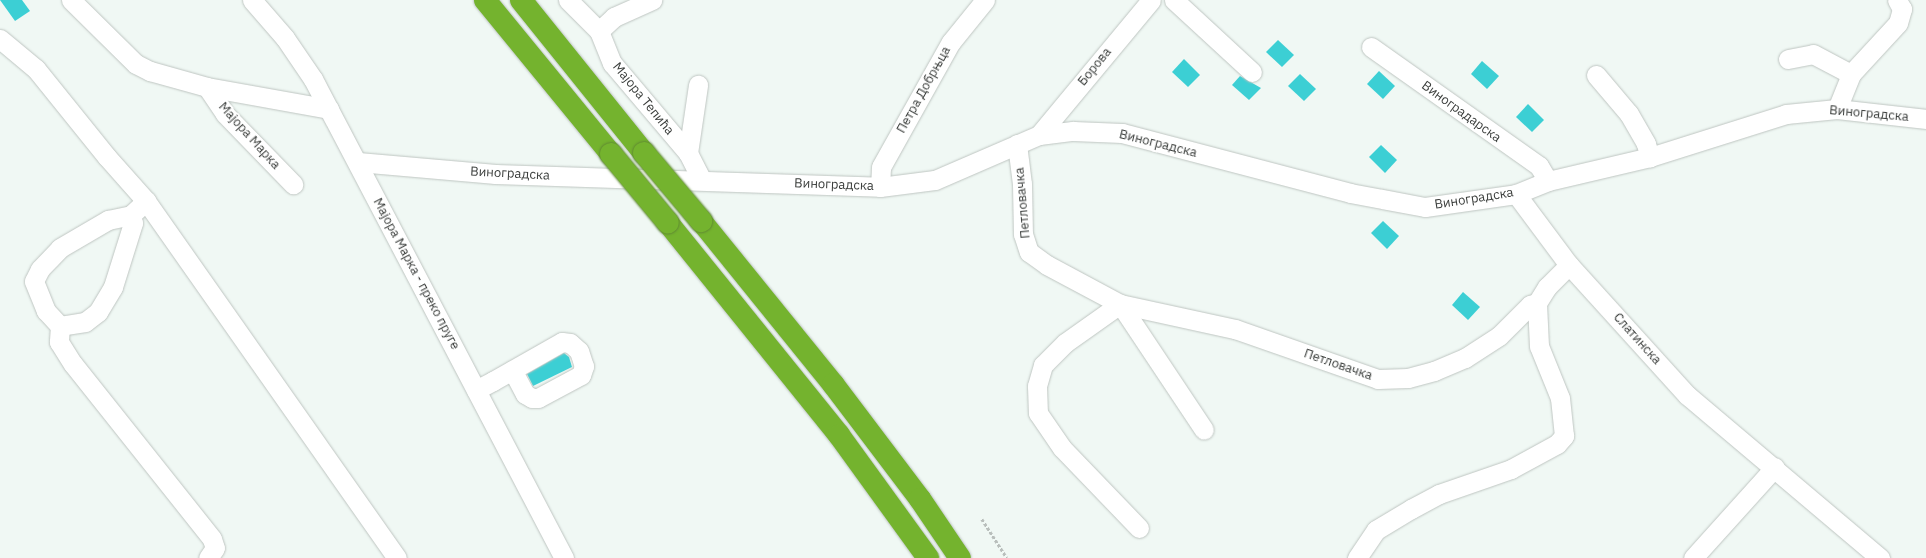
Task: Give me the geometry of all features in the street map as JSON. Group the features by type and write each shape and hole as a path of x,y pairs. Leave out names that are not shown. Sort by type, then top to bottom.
{"highway":[{"path":"485,0 839,435 928,558"},
{"path":"521,0 832,384 920,499 960,558"}],"street":[{"name":"Мајора Марка","path":"70,0 136,64 150,71 207,87 329,109"},
{"name":"Мајора Марка - преко пруге","path":"252,0 285,38 329,109 564,558"},
{"name":"Мајора Тепића","path":"568,0 599,31 612,63 688,153 702,180"},
{"path":"599,31 614,17 652,0"},
{"name":"Петра Добрњца","path":"880,187 881,167 947,49 985,0"},
{"name":"Борова","path":"1039,135 1151,0"},
{"path":"1174,0 1252,72"},
{"path":"1837,109 1855,71 1898,22 1902,9 1897,0"},
{"path":"0,39 36,69 107,157 146,201 397,558"},
{"name":"Виноградарска","path":"1371,47 1539,166 1548,181"},
{"path":"1788,59 1813,54 1855,71"},
{"path":"1596,75 1629,114 1646,144 1650,157"},
{"path":"688,153 698,85"},
{"name":"Мајора Марка","path":"207,87 226,114 293,184"},
{"name":"Виноградска","path":"358,162 495,174 880,187 935,180 1039,135 1073,131 1122,133 1350,193 1425,207 1516,194 1548,181 1650,157 1786,114 1837,109 1926,119"},
{"name":"Петловачка","path":"1017,144 1022,184 1023,234 1029,252 1120,304 1235,329 1378,379 1408,378 1434,371 1465,358 1499,336 1530,306 1537,302 1547,287 1569,265"},
{"name":"Слатинска","path":"1516,194 1569,265 1688,395 1775,467 1880,558"},
{"path":"146,201 131,215 108,220 60,248 40,269 34,281 46,311 60,326 59,342 73,364 212,539 215,548 208,558"},
{"path":"60,326 85,322 98,312 113,287 133,223 131,215"},
{"path":"1357,558 1376,530 1411,509 1439,494 1511,469 1557,444 1564,436 1560,398 1539,346 1537,302"},
{"path":"1120,304 1065,343 1042,365 1037,386 1038,412 1062,448 1139,528"},
{"name":"Петловачка","path":"1120,304 1204,430"},
{"path":"476,390 512,370"},
{"path":"1693,558 1775,467"}],"path":[{"path":"982,519 1007,558"}],"building":[{"path":"0,0 22,0 30,11 15,21"},
{"path":"1278,40 1294,55 1282,67 1266,52"},
{"path":"1184,59 1200,75 1188,87 1172,72"},
{"path":"1482,61 1499,76 1487,89 1471,74"},
{"path":"1379,71 1395,86 1383,99 1367,84"},
{"path":"1300,74 1316,89 1304,101 1288,86"},
{"path":"1240,76 1261,88 1249,100 1232,85"},
{"path":"1528,104 1544,120 1532,132 1516,117"},
{"path":"1381,145 1397,160 1385,173 1369,157"},
{"path":"1383,221 1399,236 1387,249 1371,233"},
{"path":"1463,292 1480,307 1468,320 1452,305"},
{"path":"564,353 569,357 572,367 533,386 527,374"}]}
